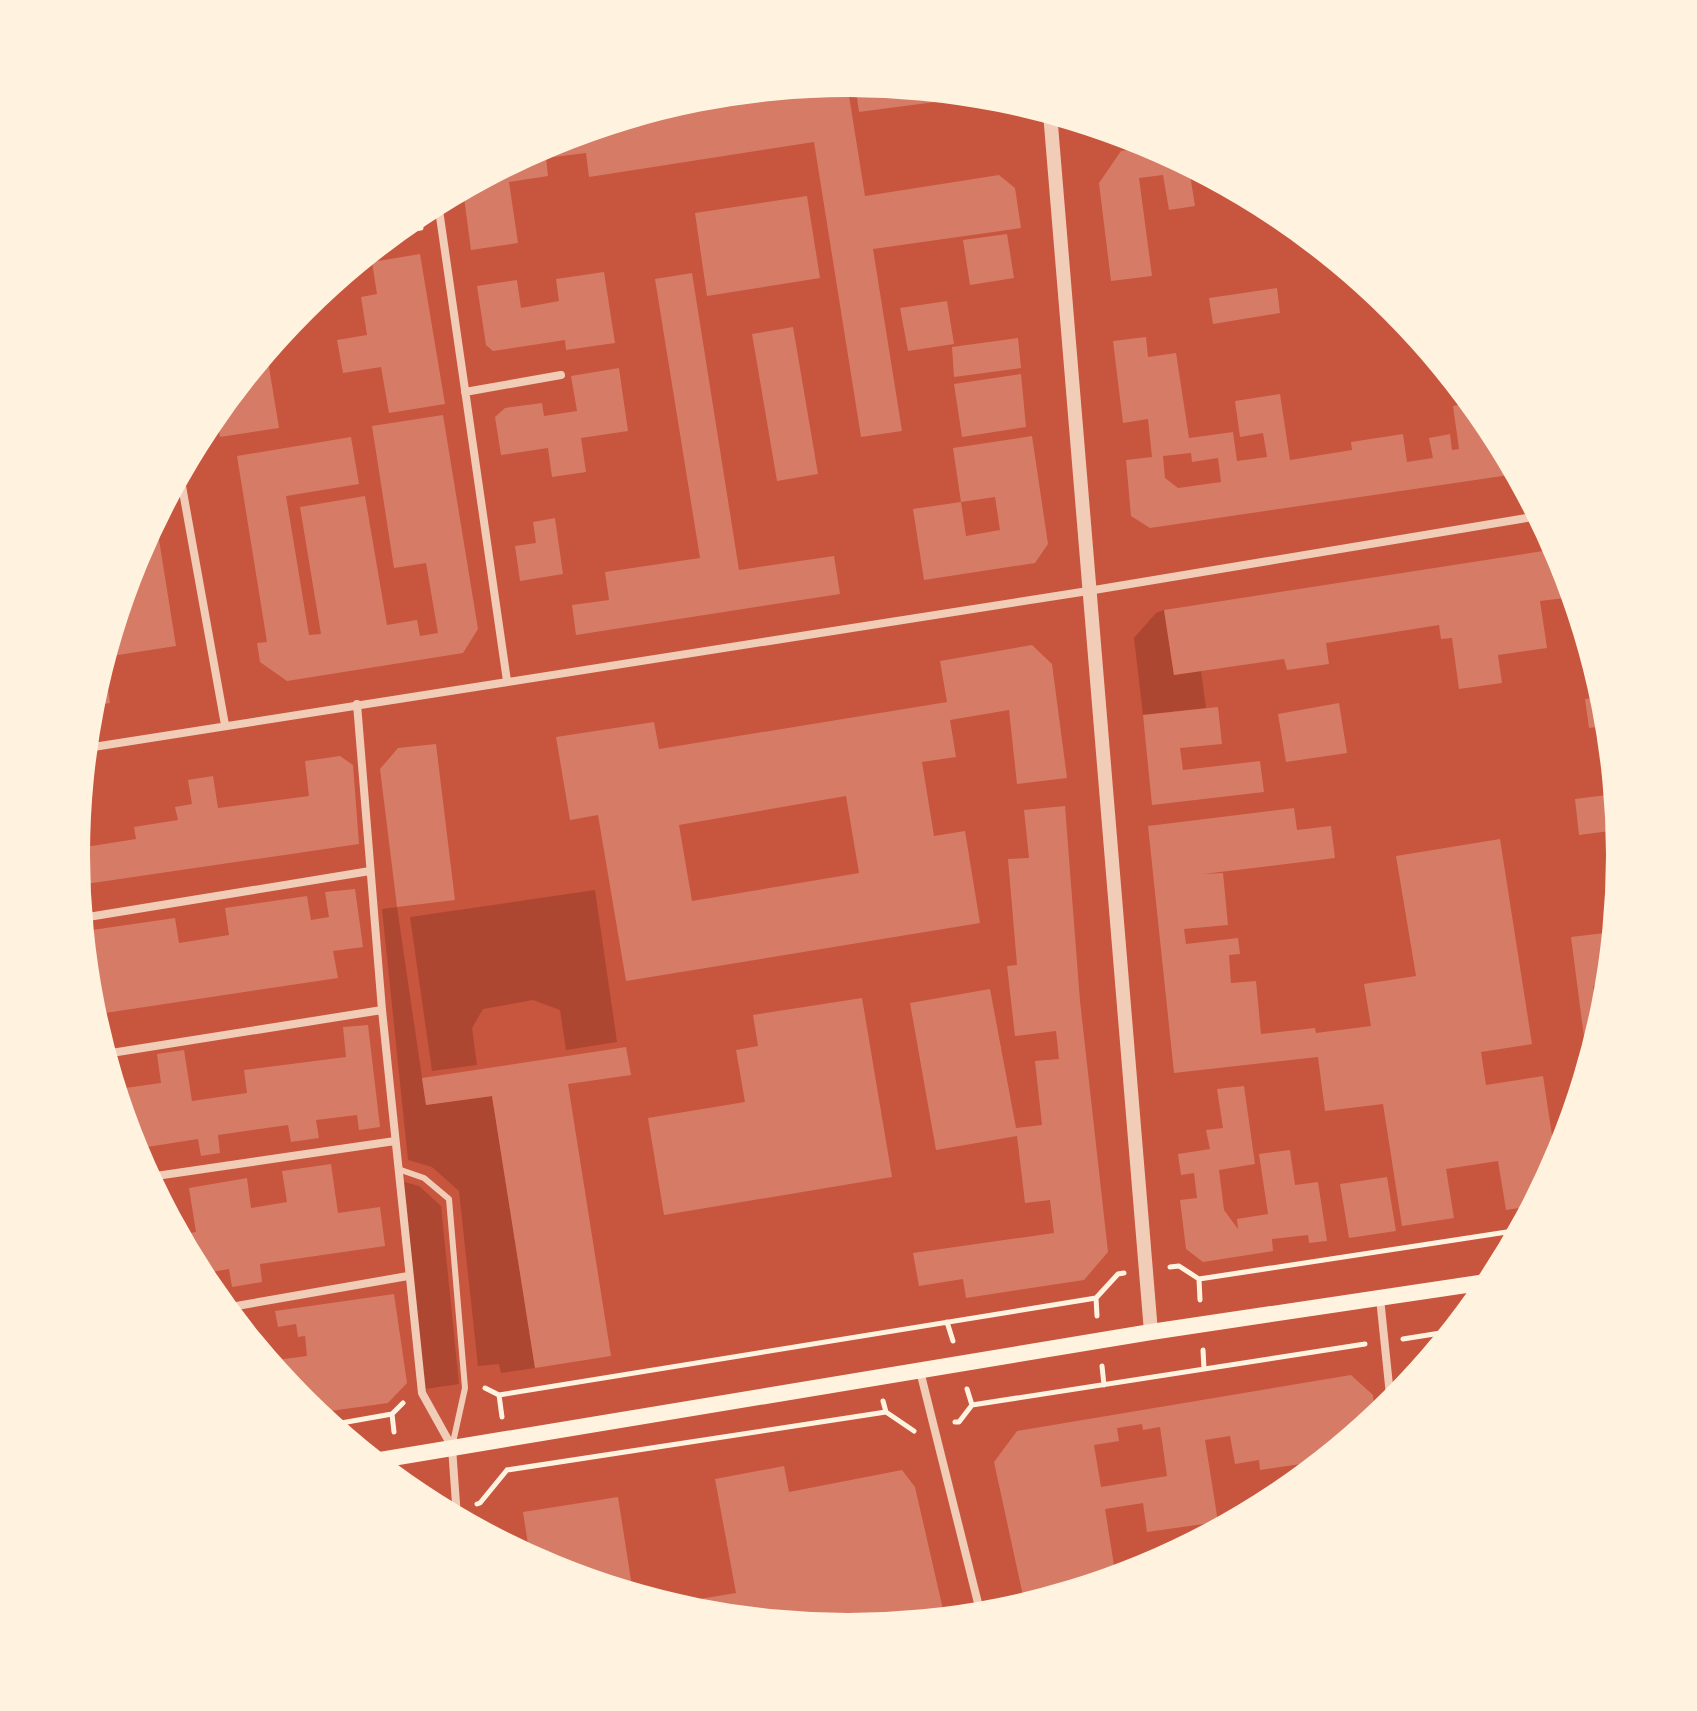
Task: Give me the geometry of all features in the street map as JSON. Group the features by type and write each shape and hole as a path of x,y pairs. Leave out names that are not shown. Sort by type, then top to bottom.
{"main road":[{"path":"389,1458 1151,1332 1474,1284"}],"street":[{"path":"1056,126 1088,591 1151,1332"},
{"path":"440,217 507,681"},
{"path":"465,392 561,375"},
{"path":"183,492 225,725"},
{"path":"98,746 1088,591 1528,518"},
{"path":"357,704 382,1010 422,1393 452,1447 456,1504"},
{"path":"93,916 370,871"},
{"path":"116,1052 382,1010"},
{"path":"161,1175 395,1141"},
{"path":"239,1306 408,1276"},
{"path":"1380,1297 1389,1387"},
{"path":"920,1370 978,1602"}],"lane":[{"path":"398,1169 424,1178 449,1199 465,1388 452,1447"}],"path":[{"path":"465,1388 481,1386 499,1395 1096,1298 1118,1274 1179,1266 1199,1279 1507,1232"},
{"path":"1199,1279 1202,1324"},
{"path":"1096,1298 1099,1341"},
{"path":"876,1378 886,1412 913,1431 959,1422 972,1405 1437,1333"},
{"path":"960,1363 972,1405"},
{"path":"344,1422 392,1414 411,1394 422,1393"},
{"path":"499,1395 507,1470"},
{"path":"460,1506 480,1503 507,1470 886,1412"},
{"path":"392,1414 396,1457"}],"shaded area":[{"path":"1164,610 1174,675 1201,671 1206,708 1143,715 1134,638 1156,613"},
{"path":"595,890 617,1042 566,1050 560,1010 533,1000 483,1009 472,1028 477,1065 432,1071 410,917"},
{"path":"397,907 426,1105 492,1096 535,1368 501,1373 499,1364 478,1366 459,1191 432,1167 408,1160 382,909"},
{"path":"404,1182 419,1186 441,1206 459,1384 425,1389"}],"building":[{"path":"849,97 865,196 999,175 1015,188 1021,228 873,249 902,431 861,437 814,142 589,177 586,153 553,157 605,137 701,112 749,103"},
{"path":"857,97 935,102 859,112"},
{"path":"1121,151 1139,155 1191,179 1195,206 1169,210 1163,175 1139,178 1152,276 1111,281 1099,183"},
{"path":"546,160 548,176 509,182 518,243 471,250 465,202"},
{"path":"807,196 820,278 707,296 695,213"},
{"path":"1007,234 1014,278 970,285 963,240"},
{"path":"420,254 445,404 389,413 381,367 343,373 337,340 367,335 361,297 377,294 373,265 378,261"},
{"path":"604,272 615,343 566,350 565,340 493,351 486,345 477,286 517,280 521,308 559,301 556,279"},
{"path":"692,273 739,570 834,556 840,594 576,635 572,605 609,600 605,572 700,558 655,279"},
{"path":"1277,288 1280,313 1213,324 1209,298"},
{"path":"947,301 954,344 908,351 900,308"},
{"path":"793,327 818,474 777,481 752,334"},
{"path":"1146,337 1148,357 1176,353 1189,438 1233,432 1237,461 1267,457 1263,433 1240,437 1235,401 1280,394 1290,460 1352,450 1351,442 1403,434 1407,462 1433,458 1429,438 1450,434 1452,450 1459,449 1453,406 1458,405 1505,476 1150,528 1131,516 1126,460 1152,457 1148,419 1123,423 1113,341","holes":["1191,453 1192,462 1218,458 1221,482 1178,488 1165,478 1163,456"]},
{"path":"1018,338 1021,368 954,377 952,347"},
{"path":"269,366 279,428 220,437 219,432"},
{"path":"619,368 628,431 581,438 586,472 552,477 548,448 501,455 495,417 505,408 542,403 544,416 577,411 571,376"},
{"path":"1021,374 1026,427 962,437 954,384"},
{"path":"443,415 478,629 463,653 287,681 260,662 257,643 267,642 237,456 351,437 359,484 286,496 309,635 321,634 300,507 365,496 387,625 417,620 420,636 438,633 426,563 394,568 372,426"},
{"path":"1032,436 1048,544 1035,563 924,580 913,509 961,502 953,448","holes":["995,497 1000,530 966,536 961,502"]},
{"path":"555,518 563,574 520,581 515,546 536,543 533,522"},
{"path":"159,540 176,646 117,655 130,612"},
{"path":"1543,551 1562,598 1540,601 1547,648 1498,655 1502,683 1459,689 1452,638 1441,639 1439,625 1326,643 1329,664 1287,670 1284,659 1174,675 1164,610"},
{"path":"1032,645 1052,664 1067,778 1017,784 1009,710 950,720 956,757 922,762 934,836 965,831 980,923 626,981 598,815 570,820 556,737 654,722 659,749 947,702 940,661","holes":["846,796 859,873 692,901 679,825"]},
{"path":"1590,698 1596,727 1589,728 1585,699"},
{"path":"1339,703 1347,753 1286,762 1278,714"},
{"path":"1218,707 1222,744 1180,748 1183,770 1260,761 1264,792 1152,805 1143,715"},
{"path":"436,744 455,900 397,907 380,769 398,748"},
{"path":"340,756 353,765 359,844 91,883 90,846 136,839 134,827 178,820 175,807 192,804 188,780 213,776 218,808 309,796 305,761"},
{"path":"1604,795 1606,832 1579,835 1575,799"},
{"path":"1065,806 1080,1001 1108,1252 1084,1280 966,1298 963,1279 919,1286 913,1253 1054,1233 1050,1200 1025,1203 1017,1136 936,1150 910,1003 990,989 1016,1128 1042,1125 1035,1061 1059,1059 1056,1031 1015,1036 1007,966 1017,965 1008,859 1029,858 1024,810"},
{"path":"1294,808 1297,830 1331,826 1335,858 1203,874 1223,873 1228,925 1184,929 1186,944 1238,938 1240,954 1229,955 1231,983 1256,981 1261,1034 1315,1028 1316,1033 1371,1026 1364,984 1416,976 1396,856 1500,839 1532,1044 1481,1052 1486,1085 1543,1076 1552,1137 1520,1208 1506,1210 1498,1161 1446,1169 1454,1218 1402,1226 1383,1104 1325,1111 1318,1057 1174,1073 1148,826"},
{"path":"355,889 363,947 333,951 338,978 107,1013 94,930 175,918 179,943 229,935 225,908 307,896 311,920 329,917 325,892"},
{"path":"1603,933 1584,1037 1571,937"},
{"path":"862,998 892,1177 664,1215 648,1118 745,1102 736,1050 758,1046 753,1015"},
{"path":"368,1025 380,1127 359,1130 357,1115 316,1120 319,1138 291,1142 288,1125 218,1135 220,1153 201,1156 198,1139 148,1147 127,1088 161,1083 157,1054 184,1050 192,1101 247,1093 244,1070 346,1057 343,1027"},
{"path":"626,1047 631,1075 568,1084 611,1356 535,1368 492,1096 426,1105 422,1078"},
{"path":"1244,1086 1255,1164 1219,1170 1224,1210 1238,1229 1237,1219 1268,1214 1259,1154 1290,1150 1295,1185 1318,1182 1327,1241 1309,1243 1308,1235 1272,1239 1273,1251 1203,1262 1186,1249 1180,1200 1197,1198 1194,1173 1181,1175 1178,1154 1210,1149 1206,1130 1223,1128 1217,1089"},
{"path":"331,1164 338,1213 380,1207 385,1246 260,1264 262,1282 232,1287 229,1269 215,1271 191,1233 196,1232 189,1188 247,1178 251,1208 287,1202 282,1171"},
{"path":"1387,1177 1396,1231 1349,1238 1340,1184"},
{"path":"394,1294 407,1383 388,1403 332,1411 281,1359 307,1356 305,1336 298,1337 296,1324 278,1327 275,1311"},
{"path":"1351,1375 1373,1395 1374,1403 1300,1464 1260,1470 1259,1460 1235,1464 1230,1436 1205,1440 1217,1518 1207,1524 1147,1532 1143,1503 1105,1509 1114,1566 1022,1593 994,1462 1017,1431","holes":["1142,1424 1143,1430 1160,1427 1167,1476 1101,1487 1094,1445 1119,1441 1117,1428"]},
{"path":"784,1466 789,1492 902,1470 915,1487 943,1608 848,1614 749,1608 700,1599 736,1593 715,1479"},
{"path":"618,1497 631,1582 528,1543 523,1512"}]}
